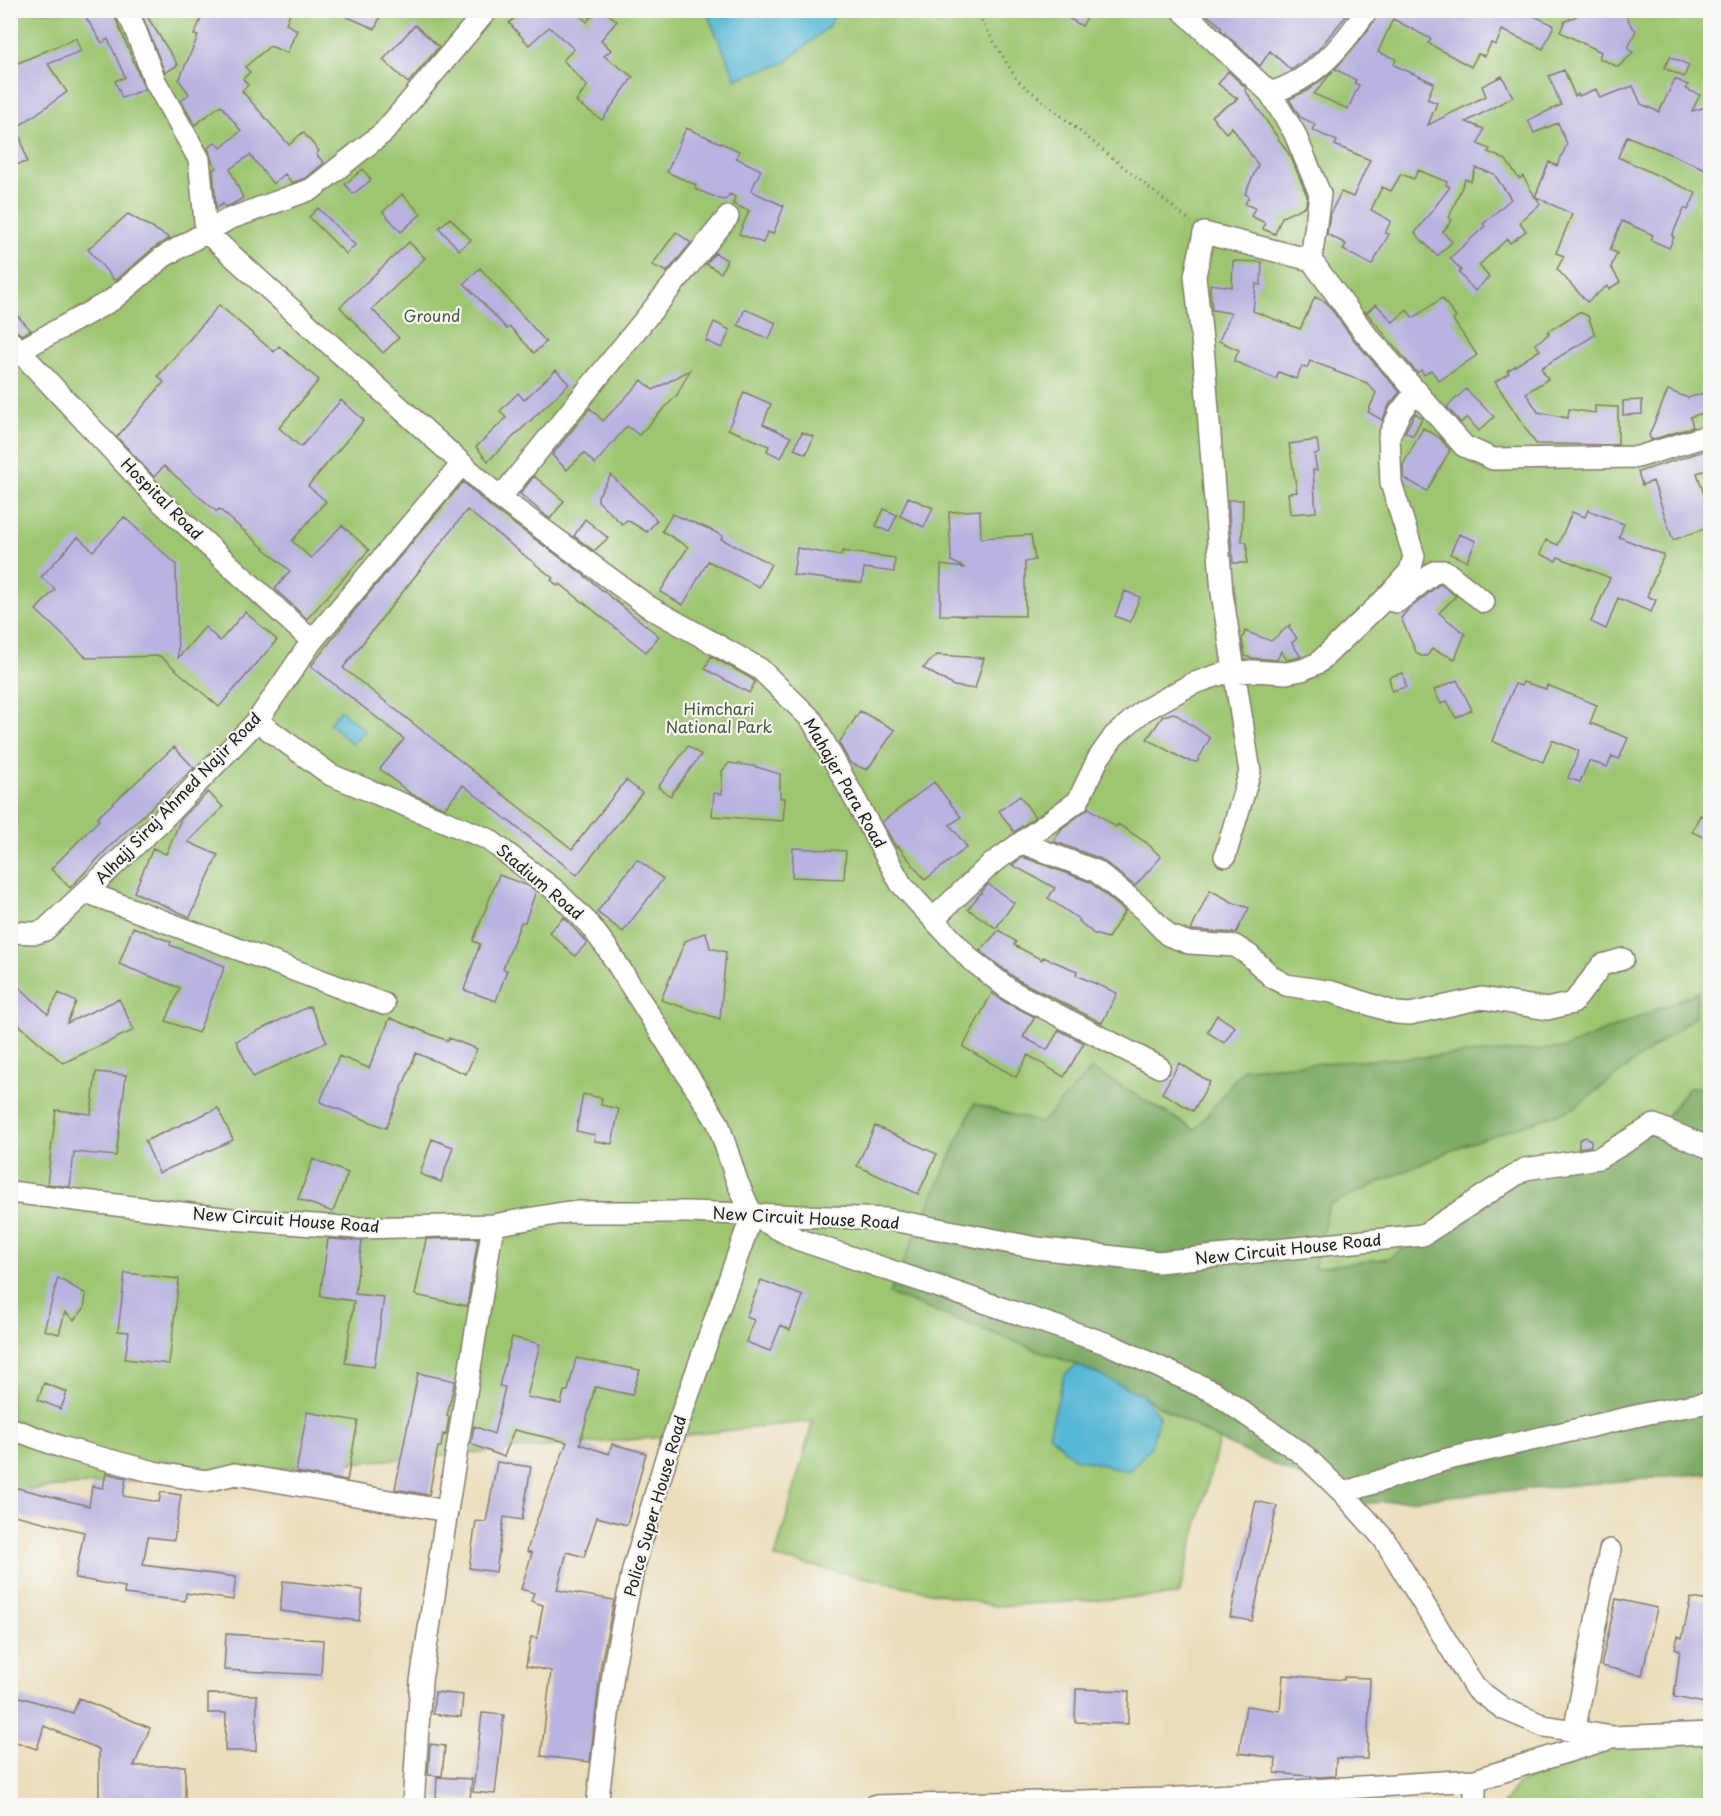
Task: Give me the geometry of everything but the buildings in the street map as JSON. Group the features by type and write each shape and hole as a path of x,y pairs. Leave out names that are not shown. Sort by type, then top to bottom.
{"street":[{"path":"125,10 133,24 154,81 199,159 207,232"},
{"path":"13,350 112,300 163,257 229,219 312,189 384,132 487,10"},
{"path":"1182,10 1270,93 1294,132 1320,194 1311,260"},
{"path":"1270,93 1298,83 1323,63 1346,42 1367,10"},
{"path":"500,498 728,217"},
{"name":"Mahajer Para Road","path":"207,232 500,498 649,607 760,669 812,720 901,884 970,959 1011,991 1160,1067"},
{"path":"1225,856 1250,772 1222,593 1195,276 1204,233 1311,260 1364,332 1464,446 1493,459 1638,457 1710,435"},
{"name":"Hospital Road","path":"13,350 158,499 312,641"},
{"path":"933,919 989,866 1078,801 1098,759 1114,736 1143,711 1192,684 1234,671 1286,673 1302,670 1318,663 1386,598 1410,571 1414,556 1391,483 1389,436 1400,412 1417,391"},
{"name":"Alhajj Siraj Ahmed Najir Road","path":"10,932 36,933 45,930 160,821 257,721 312,641 462,464"},
{"path":"1386,598 1397,602 1436,572 1444,571 1484,602"},
{"name":"Stadium Road","path":"257,721 331,775 488,839 555,890 590,924 718,1123 737,1181 752,1215"},
{"path":"1023,841 1030,846 1096,871 1143,909 1168,935 1189,943 1235,946 1249,955 1272,977 1286,985 1332,992 1396,1013 1410,1014 1482,998 1547,1009 1573,1003 1602,965 1623,959"},
{"path":"86,892 384,1004"},
{"name":"New Circuit House Road","path":"10,1192 231,1219 356,1228 492,1225 568,1212 687,1212 887,1219 1037,1248 1158,1262 1423,1235 1525,1169 1599,1158 1654,1125 1710,1148"},
{"path":"752,1215 797,1239 1108,1344 1214,1392 1305,1456 1343,1493 1384,1539 1474,1688 1504,1709 1544,1726 1613,1737 1710,1732"},
{"name":"Police Super House Road","path":"597,1806 614,1666 633,1570 666,1458 752,1215"},
{"path":"413,1806 421,1681 492,1225"},
{"path":"1343,1493 1444,1460 1649,1413 1710,1402"},
{"path":"10,1428 64,1448 182,1478 206,1481 235,1474 447,1511"},
{"path":"1574,1732 1610,1550"},
{"path":"874,1806 1164,1799 1475,1780 1613,1737"},
{"path":"1475,1780 1475,1806"}],"path":[{"path":"975,10 1017,80 1204,233"}],"green space":[{"name":"Himchari National Park","path":"11,11 1710,11 1710,1321 1124,1386 1219,1440 1179,1595 995,1606 775,1558 813,1421 687,1435 11,1491"},
{"path":"1698,992 1695,1016 1572,1109 1464,1145 1329,1205 1314,1268 1389,1258 1527,1174 1657,1129 1688,1088 1710,1087 1710,1473 1361,1504 1219,1440 1143,1396 1077,1365 889,1294 974,1104 1041,1123 1092,1069 1195,1130 1244,1068 1565,1048"},
{"path":"1710,1740 1710,1805 1502,1806 1518,1784 1556,1764 1616,1747"}],"water":[{"path":"706,11 837,11 828,27 785,63 736,79"},
{"path":"341,710 365,731 352,744 329,723"},
{"path":"1077,1365 1143,1395 1159,1416 1151,1447 1129,1471 1074,1458 1049,1434 1064,1375"}],"park label":[{"name":"Ground","path":"432,316"}]}
